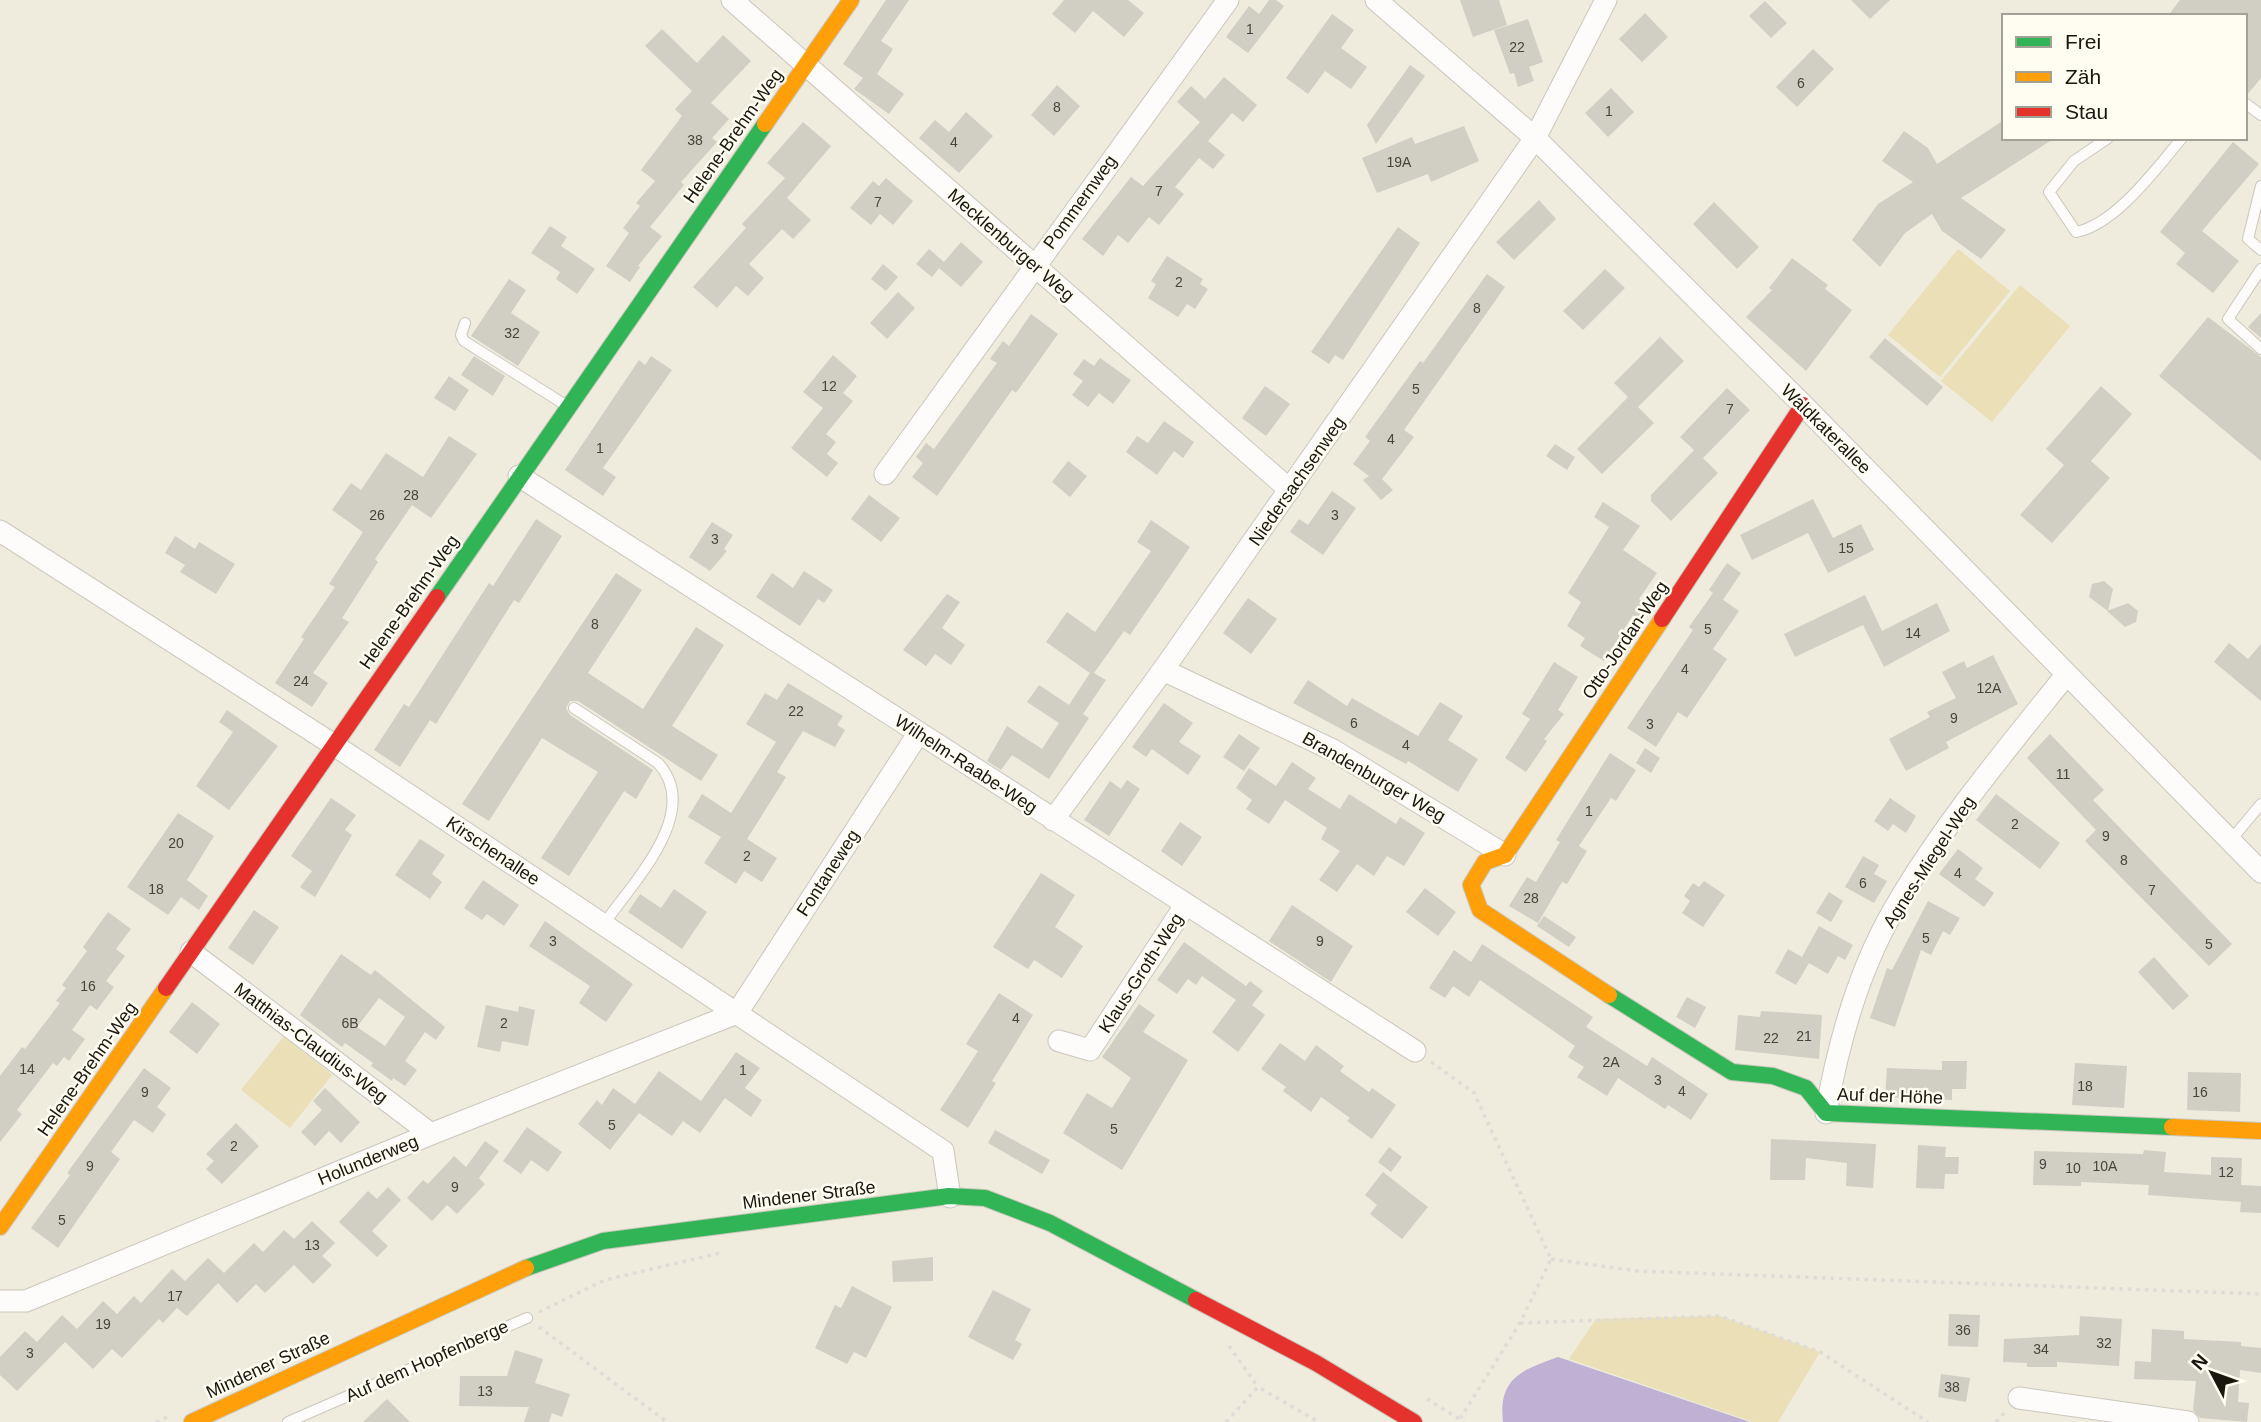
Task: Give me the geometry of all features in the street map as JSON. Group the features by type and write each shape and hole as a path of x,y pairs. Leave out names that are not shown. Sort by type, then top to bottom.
{"street":[{"name":"Mecklenburger Weg","path":"732,0 1290,490"},
{"name":"Helene-Brehm-Weg","path":"0,1227 851,0"},
{"name":"Pommernweg","path":"885,474 1228,0"},
{"name":"Waldkaterallee","path":"1376,0 1535,138 1803,405 2261,872"},
{"name":"Niedersachsenweg","path":"1053,820 1163,670 1535,138 1606,0"},
{"name":"Otto-Jordan-Weg","path":"1471,885 1485,862 1505,855 1803,405"},
{"name":"Wilhelm-Raabe-Weg","path":"519,476 1415,1051"},
{"name":"Kirschenallee","path":"0,531 334,745 943,1151 950,1198"},
{"name":"Brandenburger Weg","path":"1163,670 1334,750 1505,855"},
{"name":"Agnes-Miegel-Weg","path":"1826,1113 1834,1066 1860,983 1892,912 1991,769 2066,675"},
{"name":"Fontaneweg","path":"737,1013 918,734"},
{"name":"Auf der Höhe","path":"1471,885 1480,910 1706,1058 1732,1072 1773,1076 1806,1088 1826,1113 2261,1130"},
{"name":"Klaus-Groth-Weg","path":"1059,1041 1090,1050 1186,904"},
{"name":"Matthias-Claudius-Weg","path":"191,952 431,1134"},
{"name":"Holunderweg","path":"0,1301 26,1301 431,1134 737,1013"},
{"name":"Mindener Straße","path":"192,1422 406,1321 552,1255 578,1247 603,1241 950,1198 985,1198 1050,1223 1316,1363 1414,1422"},
{"path":"2019,1398 2188,1422"}],"lane":[{"path":"2105,140 2074,161 2049,192 2076,232 2090,229 2110,216 2180,140"},
{"path":"2261,186 2248,239 2261,250"},
{"path":"2261,269 2228,319 2261,349"},
{"path":"465,323 461,335 464,341 567,406"},
{"path":"573,708 658,763 667,772 675,796 671,821 661,842 604,924"},
{"path":"2231,841 2261,804"},
{"name":"Auf dem Hopfenberge","path":"288,1422 527,1318"}],"path":[{"path":"1415,1051 1474,1093 1551,1259"},
{"path":"667,1422 527,1318 605,1280 734,1250"},
{"path":"1551,1259 1637,1271 2261,1294"},
{"path":"1460,1421 1520,1323 1551,1259"},
{"path":"1520,1323 1720,1317 1820,1352 1928,1422"},
{"path":"1230,1347 1258,1388 1319,1422"},
{"path":"1226,1422 1258,1388"}],"shaded area":[{"path":"1958,249 2010,291 1940,377 1888,335"},
{"path":"2020,285 2070,326 1992,422 1941,381"},
{"path":"284,1036 332,1075 290,1128 241,1090"},
{"path":"1720,1316 1820,1352 1778,1422 1753,1422 1569,1359 1596,1319"},
{"path":"1558,1357 1750,1422 1503,1422 1504,1395 1515,1378 1534,1366"}],"building":[{"path":"886,0 909,0 881,41 893,49 877,74 904,94 889,114 854,89 863,78 843,64"},
{"path":"1064,0 1128,0 1144,13 1124,37 1093,11 1075,33 1052,14"},
{"path":"1269,0 1276,0 1284,6 1248,53 1226,37 1249,6 1259,14"},
{"path":"1460,0 1499,0 1507,25 1473,37"},
{"path":"1851,0 1890,0 1870,19"},
{"path":"2180,0 2261,0 2261,78 2247,95 2247,14 2170,14"},
{"path":"1765,1 1787,23 1771,38 1749,16"},
{"path":"1645,13 1668,37 1642,62 1619,39"},
{"path":"1332,14 1354,30 1341,48 1367,67 1351,89 1325,71 1308,94 1286,78"},
{"path":"1528,19 1543,62 1529,67 1534,81 1518,87 1514,73 1510,74 1494,30"},
{"path":"662,29 697,63 723,35 751,61 711,103 729,119 712,138 717,142 681,182 684,185 650,227 662,236 638,266 640,267 630,282 606,266 629,233 623,228 640,206 636,203 655,181 641,170 682,116 675,109 692,91 645,46"},
{"path":"1813,49 1834,69 1797,107 1776,87"},
{"path":"1410,65 1425,76 1376,144 1367,125"},
{"path":"1224,77 1257,105 1243,122 1232,113 1208,141 1225,155 1213,169 1199,158 1175,187 1184,194 1159,225 1149,217 1128,243 1118,235 1103,256 1082,239 1131,177 1143,186 1200,122 1177,102 1191,86 1205,99"},
{"path":"1057,85 1080,106 1054,136 1031,115"},
{"path":"1611,88 1634,112 1608,137 1585,113"},
{"path":"966,112 993,136 959,173 919,138 935,120 949,132"},
{"path":"2002,121 2002,140 2052,140 1961,198 2006,230 1981,259 1942,231 1932,214 1905,233 1880,267 1852,240 1878,204 1913,182 1882,161 1904,131 1928,148 1937,164"},
{"path":"803,122 831,146 787,198 811,220 793,239 782,229 749,264 764,278 748,296 736,286 717,308 693,287 746,228 742,224 785,178 767,163"},
{"path":"1464,126 1479,161 1431,182 1428,174 1377,193 1362,158 1412,137 1415,144"},
{"path":"2233,142 2259,164 2202,231 2239,261 2213,293 2176,264 2185,253 2160,232"},
{"path":"886,178 913,201 893,225 880,214 871,225 850,208 873,181 879,186"},
{"path":"1539,200 1556,219 1514,260 1496,242"},
{"path":"1714,202 1759,247 1737,269 1693,224"},
{"path":"550,226 567,237 561,246 595,269 577,294 556,279 560,272 531,253"},
{"path":"1398,227 1420,243 1343,360 1335,355 1329,364 1311,352"},
{"path":"961,242 983,262 961,287 939,268"},
{"path":"929,249 944,262 932,277 916,264"},
{"path":"1167,256 1203,279 1200,284 1208,289 1195,309 1187,304 1178,317 1148,298 1156,284 1151,281"},
{"path":"1792,258 1828,285 1825,289 1852,310 1806,371 1746,317 1772,290 1769,288"},
{"path":"883,264 898,277 886,291 871,279"},
{"path":"1605,269 1625,288 1583,330 1563,311"},
{"path":"1487,274 1505,287 1404,430 1414,437 1382,479 1393,490 1381,500 1363,480 1369,476 1353,464 1370,441 1365,437"},
{"path":"509,279 526,290 511,313 540,332 518,366 471,336"},
{"path":"898,292 915,308 887,339 870,323"},
{"path":"2261,313 2261,338 2248,327"},
{"path":"1031,314 1058,334 1016,393 1012,390 937,496 912,477 923,463 916,457 926,443 934,449 997,363 990,359 1003,341 1009,346"},
{"path":"2208,317 2261,357 2261,461 2159,376"},
{"path":"1660,337 1684,361 1638,407 1654,423 1602,474 1577,449 1628,397 1614,383"},
{"path":"1885,338 1943,387 1927,406 1869,357"},
{"path":"833,355 857,376 843,393 853,401 826,434 836,442 827,454 838,463 827,477 791,448 823,408 803,392"},
{"path":"474,356 505,376 493,396 461,375"},
{"path":"651,356 672,370 603,468 616,477 603,496 565,470 639,360 645,365"},
{"path":"1100,358 1131,380 1113,404 1099,393 1088,407 1072,395 1083,381 1073,374 1084,359 1094,366"},
{"path":"449,376 469,390 455,411 434,398"},
{"path":"1265,386 1290,404 1266,436 1242,418"},
{"path":"2101,386 2132,414 2091,461 2110,478 2052,543 2020,515 2064,465 2046,449"},
{"path":"1727,388 1750,410 1703,458 1718,473 1671,521 1651,501 1651,495 1694,450 1680,437"},
{"path":"1164,421 1194,442 1183,458 1174,451 1157,475 1126,452 1137,436 1148,443"},
{"path":"449,436 477,454 431,518 412,505 375,559 378,562 342,618 349,622 313,673 328,683 312,707 275,683 304,639 301,637 335,587 329,584 363,532 332,510 351,483 361,490 386,453 423,477"},
{"path":"1555,444 1575,457 1567,470 1546,456"},
{"path":"1068,461 1087,476 1070,497 1052,482"},
{"path":"1332,491 1356,508 1323,555 1290,532 1299,519 1308,525"},
{"path":"869,495 900,518 881,542 851,519"},
{"path":"1813,499 1833,538 1861,524 1874,550 1828,573 1808,533 1752,560 1740,535"},
{"path":"1603,502 1640,526 1623,550 1657,573 1639,599 1649,606 1640,620 1633,615 1604,661 1580,646 1585,638 1567,626 1581,602 1568,593 1609,527 1594,517"},
{"path":"536,519 562,536 519,603 514,600 436,724 430,720 400,767 374,750 404,704 409,707 489,583 493,586"},
{"path":"1151,520 1190,547 1130,635 1124,631 1094,673 1106,680 1083,714 1089,718 1049,779 1012,755 1001,770 987,761 1007,726 1042,749 1059,723 1027,702 1039,685 1069,705 1090,673 1046,642 1067,612 1095,632 1151,551 1137,542"},
{"path":"712,522 733,535 724,549 727,551 710,571 689,557"},
{"path":"175,536 195,549 199,542 235,564 216,594 180,572 185,565 165,553"},
{"path":"1727,563 1741,573 1723,600 1739,611 1713,649 1727,659 1687,718 1678,712 1656,747 1627,728 1693,630 1689,627 1713,593 1709,590"},
{"path":"804,571 833,590 824,603 818,599 800,626 756,597 772,573 793,588"},
{"path":"616,573 642,590 588,673 643,709 696,627 724,645 672,726 718,755 701,781 578,701 570,701 566,708 570,715 653,770 636,799 624,791 569,876 541,858 598,772 542,738 489,821 462,804"},
{"path":"2104,581 2113,589 2108,611 2089,597 2092,584"},
{"path":"947,594 960,602 942,628 965,645 951,665 935,654 926,666 903,650"},
{"path":"1865,595 1882,631 1937,603 1950,631 1884,667 1863,625 1795,657 1784,634"},
{"path":"1248,598 1277,619 1251,654 1223,633"},
{"path":"2128,603 2138,611 2136,622 2125,627 2107,611"},
{"path":"2229,643 2248,659 2261,644 2261,701 2214,662"},
{"path":"1993,655 2018,704 1946,742 1949,748 1906,771 1889,739 1930,717 1927,712 1956,698 1942,672 1964,661 1967,668"},
{"path":"1554,662 1578,677 1558,710 1564,714 1544,739 1547,741 1526,772 1505,758 1530,719 1522,714"},
{"path":"1308,680 1347,706 1352,698 1418,736 1440,702 1463,716 1448,740 1478,759 1458,792 1408,761 1406,764 1293,703"},
{"path":"788,683 843,716 837,725 845,730 835,747 803,731 777,772 786,777 747,839 777,858 762,882 744,871 736,884 704,863 721,837 688,817 702,794 731,813 776,742 746,724 765,693 777,700"},
{"path":"1164,703 1193,723 1179,742 1201,756 1188,775 1152,749 1146,757 1132,747"},
{"path":"227,710 278,746 229,810 196,786 233,732 219,722"},
{"path":"1239,734 1260,748 1244,771 1223,757"},
{"path":"2050,734 2104,790 2093,800 2232,944 2209,966 2085,841 2096,830 2027,758"},
{"path":"1645,748 1660,758 1651,773 1636,763"},
{"path":"1610,753 1636,770 1616,801 1611,798 1579,846 1587,851 1567,884 1562,882 1538,923 1509,906 1527,877 1536,882 1560,842 1556,840"},
{"path":"1292,762 1316,778 1308,789 1340,809 1349,794 1396,824 1400,817 1425,833 1404,866 1387,856 1374,876 1357,864 1337,892 1319,880 1340,851 1321,839 1327,828 1285,800 1269,824 1246,809 1252,800 1236,788 1249,768 1276,786"},
{"path":"1127,780 1140,789 1109,836 1084,820 1110,781 1121,789"},
{"path":"1996,794 2060,843 2040,869 1976,820"},
{"path":"331,798 356,815 345,830 352,835 315,897 300,887 312,871 291,856"},
{"path":"1890,798 1916,816 1906,833 1893,824 1888,831 1874,821"},
{"path":"178,813 214,836 187,880 208,896 199,910 181,897 168,915 127,887"},
{"path":"1180,822 1202,837 1182,866 1161,851"},
{"path":"420,839 445,855 432,874 442,882 430,899 395,875"},
{"path":"1958,849 1983,868 1975,879 1994,893 1984,907 1939,874"},
{"path":"1863,856 1879,865 1874,874 1887,881 1874,903 1845,887"},
{"path":"1041,873 1075,895 1055,927 1083,946 1062,978 1034,960 1028,969 993,947"},
{"path":"483,880 519,905 504,926 487,914 482,920 464,908"},
{"path":"1704,881 1725,895 1703,927 1682,913 1690,901 1684,896 1693,883 1699,887"},
{"path":"1425,888 1456,912 1438,936 1406,912"},
{"path":"674,889 707,912 682,949 628,912 640,894 661,908"},
{"path":"1829,892 1843,901 1831,922 1816,913"},
{"path":"1928,901 1960,918 1950,935 1943,931 1931,955 1921,950 1895,1027 1870,1018 1887,968 1892,970"},
{"path":"1292,905 1353,946 1331,982 1269,941"},
{"path":"254,910 279,927 253,965 228,948"},
{"path":"108,912 131,929 116,949 125,956 106,981 114,987 97,1010 90,1005 72,1030 85,1039 69,1061 64,1057 57,1066 53,1063 17,1110 22,1114 0,1142 0,1076 22,1047 25,1049 60,1003 56,1001 66,988 62,985 87,951 83,947"},
{"path":"1544,916 1576,937 1569,947 1537,926"},
{"path":"545,921 633,984 606,1022 579,1003 590,986 529,946"},
{"path":"1819,926 1853,945 1845,960 1838,956 1828,974 1809,963 1796,985 1775,973 1788,949 1802,957"},
{"path":"1184,942 1246,986 1250,981 1263,991 1252,1005 1265,1015 1238,1052 1212,1032 1236,1000 1202,976 1196,985 1188,979 1177,994 1157,980"},
{"path":"1482,944 1593,1017 1586,1027 1647,1066 1652,1057 1708,1094 1691,1120 1668,1105 1665,1109 1618,1078 1607,1096 1577,1077 1584,1067 1568,1057 1575,1046 1480,980 1469,997 1453,986 1445,998 1429,988 1454,950 1471,962"},
{"path":"341,954 371,975 375,970 445,1027 436,1040 425,1032 405,1061 417,1070 405,1086 393,1078 392,1081 371,1066 373,1063 345,1043 342,1047 300,1015","holes":["379,998 405,1017 385,1046 357,1027"]},
{"path":"2154,957 2189,996 2173,1010 2138,972"},
{"path":"999,993 1033,1015 992,1081 996,1083 968,1128 940,1110 978,1051 966,1044"},
{"path":"1687,997 1706,1007 1695,1028 1676,1017"},
{"path":"192,1002 220,1024 197,1054 169,1032"},
{"path":"1139,1004 1155,1015 1143,1032 1188,1060 1122,1170 1063,1133 1087,1093 1112,1108 1131,1078 1102,1057"},
{"path":"486,1005 518,1012 519,1006 535,1010 528,1046 502,1041 500,1052 477,1047"},
{"path":"1761,1011 1822,1015 1819,1059 1735,1050 1738,1015 1760,1017"},
{"path":"1280,1043 1305,1061 1316,1045 1344,1066 1340,1071 1369,1092 1372,1088 1396,1105 1372,1139 1347,1121 1350,1118 1321,1097 1311,1112 1283,1091 1286,1087 1261,1069"},
{"path":"736,1052 760,1068 745,1088 762,1100 751,1117 725,1098 700,1133 683,1121 672,1136 639,1113 610,1150 578,1124 597,1100 602,1105 613,1088 635,1104 659,1071 701,1101"},
{"path":"1942,1061 1967,1061 1966,1089 1952,1089 1952,1100 1885,1097 1887,1068 1942,1070"},
{"path":"2075,1063 2127,1066 2124,1108 2072,1105"},
{"path":"144,1068 171,1088 157,1107 166,1114 153,1133 134,1120 111,1152 120,1159 58,1248 31,1228 70,1175 67,1173"},
{"path":"2188,1072 2241,1073 2240,1112 2187,1110"},
{"path":"325,1088 360,1122 341,1143 329,1131 315,1146 301,1132 322,1110 313,1101"},
{"path":"236,1123 259,1146 222,1184 206,1169 214,1161 206,1154"},
{"path":"527,1127 562,1152 548,1172 531,1160 521,1174 503,1161"},
{"path":"995,1130 1050,1160 1042,1174 988,1143"},
{"path":"1771,1139 1876,1144 1873,1188 1846,1186 1847,1163 1806,1158 1805,1180 1770,1180"},
{"path":"485,1141 499,1151 479,1178 485,1184 457,1214 447,1205 432,1221 407,1198 423,1180 428,1184 454,1156 466,1167"},
{"path":"1918,1145 1946,1147 1945,1157 1959,1157 1958,1174 1945,1174 1944,1189 1916,1188"},
{"path":"1389,1147 1402,1157 1391,1172 1378,1162"},
{"path":"2144,1150 2166,1152 2164,1172 2211,1175 2211,1157 2242,1158 2241,1185 2261,1186 2261,1213 2240,1212 2241,1202 2148,1195 2149,1185 2081,1182 2081,1186 2033,1185 2034,1151 2143,1154"},
{"path":"1383,1172 1428,1207 1402,1239 1370,1214 1377,1205 1365,1195"},
{"path":"388,1187 401,1200 372,1231 388,1246 377,1257 339,1222 368,1191 377,1199"},
{"path":"312,1221 335,1243 322,1256 332,1265 313,1284 294,1265 265,1293 256,1284 237,1303 218,1283 187,1316 177,1308 163,1323 159,1319 122,1358 112,1349 93,1369 65,1342 17,1391 0,1375 0,1357 25,1331 37,1342 62,1315 77,1329 103,1301 117,1314 134,1296 141,1303 172,1269 185,1281 208,1258 224,1273 254,1243 263,1252 284,1230 294,1239"},
{"path":"933,1257 933,1281 893,1282 892,1261"},
{"path":"852,1286 892,1307 866,1358 854,1352 847,1364 815,1348 835,1305 841,1308"},
{"path":"993,1290 1031,1309 1015,1340 1022,1344 1013,1360 968,1337"},
{"path":"1949,1314 1980,1315 1978,1347 1948,1346"},
{"path":"2080,1316 2122,1319 2119,1366 2057,1362 2057,1367 2027,1367 2027,1363 2003,1362 2004,1339 2079,1335"},
{"path":"2152,1329 2184,1331 2184,1339 2241,1342 2241,1346 2261,1348 2261,1373 2240,1370 2238,1402 2249,1403 2247,1422 2200,1418 2193,1410 2196,1381 2134,1379 2135,1361 2151,1362"},
{"path":"515,1350 543,1359 535,1383 570,1394 562,1417 552,1413 549,1422 524,1422 529,1407 459,1406 460,1376 507,1376"},
{"path":"1941,1374 1970,1378 1966,1402 1938,1397"},
{"path":"387,1399 410,1422 363,1422"}],"traffic: fast":[{"path":"437,597 765,124"},
{"path":"1609,995 1732,1072 1773,1076 1806,1088 1826,1113 2172,1127"},
{"path":"526,1268 603,1241 949,1196 985,1198 1050,1223 1196,1300"}],"traffic: slow":[{"path":"765,124 851,0"},
{"path":"1609,995 1480,910 1471,885 1485,862 1505,855 1662,619"},
{"path":"0,1227 166,988"},
{"path":"2172,1127 2261,1131"},
{"path":"192,1422 526,1268"}],"traffic: jam":[{"path":"1662,619 1803,405"},
{"path":"166,988 437,597"},
{"path":"1196,1300 1316,1363 1414,1422"}]}
